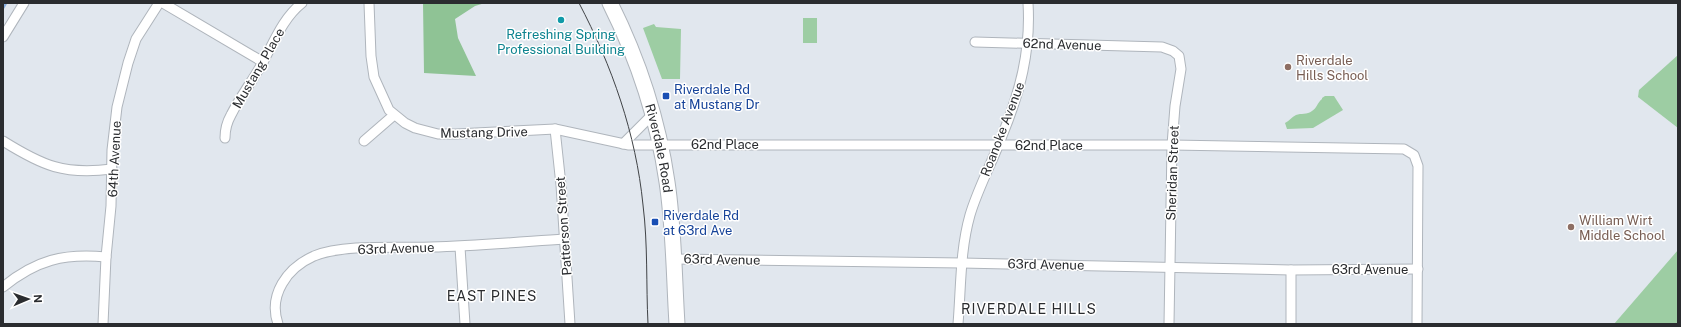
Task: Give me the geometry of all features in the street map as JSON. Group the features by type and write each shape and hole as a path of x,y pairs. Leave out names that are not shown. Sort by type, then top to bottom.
{"main road":[{"name":"Riverdale Road","path":"610,3 636,63 653,114 661,145 668,183 677,324"}],"street":[{"path":"3,37 24,3"},
{"name":"64th Avenue","path":"103,324 106,257 110,226 112,150 117,107 128,63 136,39 159,3"},
{"path":"163,3 263,62"},
{"name":"Mustang Place","path":"225,138 225,131 232,114 281,28 292,12 302,3"},
{"name":"Mustang Drive","path":"369,3 371,56 374,76 385,102 394,115 415,128 438,134 472,134 555,129 623,144 661,145"},
{"name":"Roanoke Avenue","path":"958,324 965,235 981,183 998,145 1018,92 1028,43 1028,3"},
{"name":"62nd Avenue","path":"975,42 1149,46"},
{"name":"Sheridan Street","path":"1149,46 1162,47 1173,51 1179,56 1181,62 1175,106 1172,145 1169,324"},
{"path":"623,144 653,114"},
{"path":"364,141 394,115"},
{"name":"Patterson Street","path":"555,129 561,185 570,324"},
{"path":"3,141 36,161 50,166 72,170 91,171 112,169"},
{"name":"62nd Place","path":"661,145 1172,145 1396,148 1408,151 1417,160 1419,175 1418,269"},
{"name":"63rd Avenue","path":"278,324 274,308 279,287 294,269 314,256 339,250 368,248 460,246 564,239"},
{"path":"460,246 465,324"},
{"path":"3,287 32,267 51,260 89,256 106,257"},
{"name":"63rd Avenue","path":"674,259 1291,270 1418,269"},
{"path":"1417,324 1418,269"},
{"path":"1291,270 1291,324"}],"green space":[{"path":"423,3 485,3 475,6 455,19 458,38 476,76 424,73"},
{"path":"803,18 817,18 817,43 803,43"},
{"path":"654,24 656,27 681,29 680,79 662,79 643,28"},
{"path":"1678,55 1678,128 1638,97 1639,90"},
{"path":"1325,96 1334,96 1343,110 1313,128 1287,129 1285,123 1296,115 1312,111"},
{"path":"1678,250 1678,324 1614,324"}],"waterway":[{"path":"3,8 6,3"}],"tram line":[{"path":"579,3 612,76 621,101 635,152 645,220 648,324"}],"place":[{"name":"Refreshing Spring Professional Building","path":"561,20"},
{"name":"Riverdale Hills School","path":"1288,67"},
{"name":"Riverdale Rd at Mustang Dr","path":"666,96"},
{"name":"Riverdale Rd at 63rd Ave","path":"655,222"},
{"name":"William Wirt Middle School","path":"1571,227"}],"district":[{"name":"EAST PINES","path":"492,296"},
{"name":"RIVERDALE HILLS","path":"1029,309"}]}
